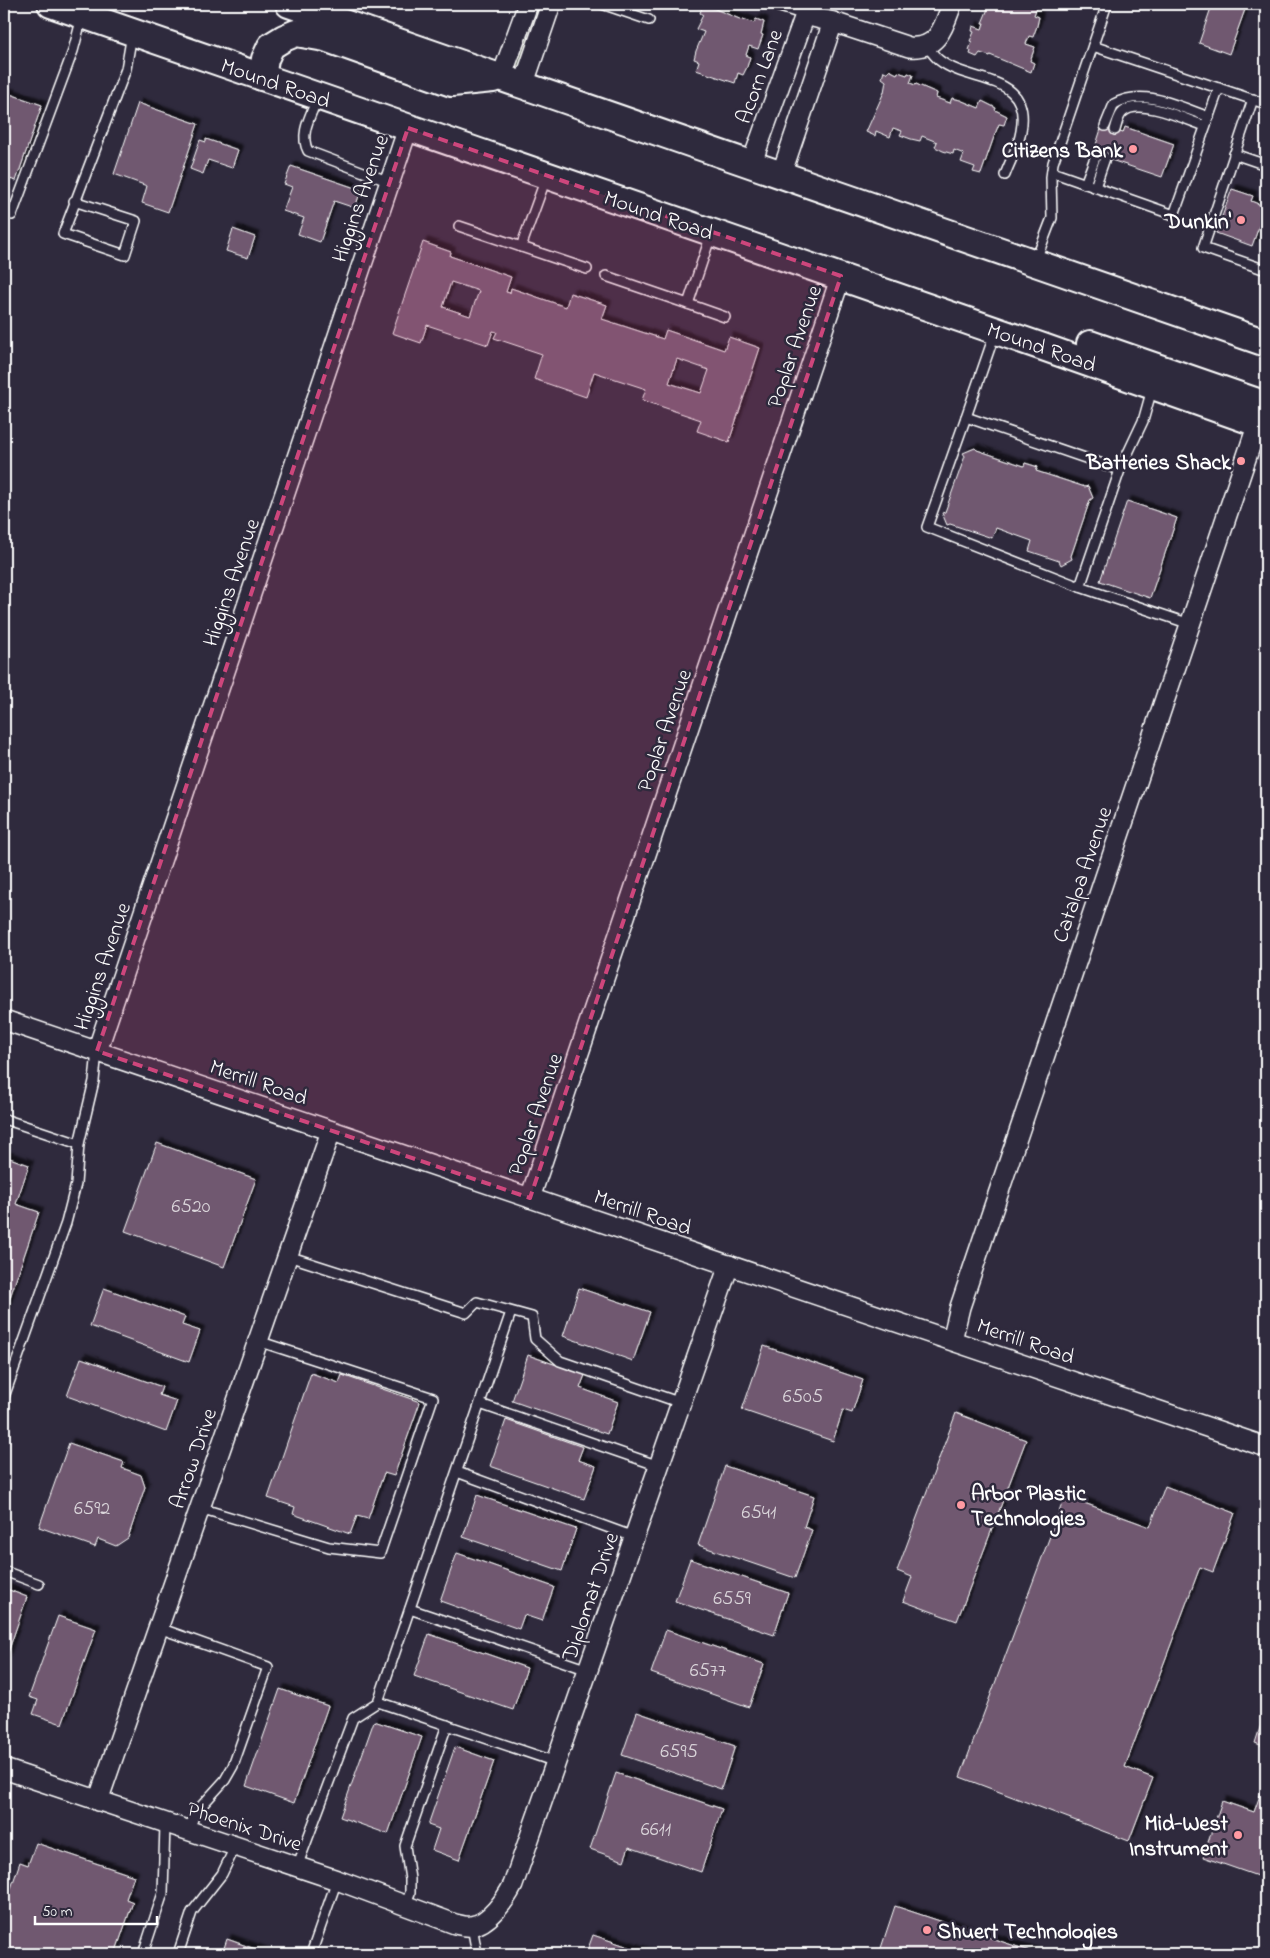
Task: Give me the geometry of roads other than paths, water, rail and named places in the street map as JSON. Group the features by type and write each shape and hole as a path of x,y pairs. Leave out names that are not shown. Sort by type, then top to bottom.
{"main road":[{"name":"Mound Road","path":"51,4 1043,346 1082,342 1156,377"},
{"path":"288,4 1266,342"},
{"path":"262,77 264,59 271,46 296,33 325,38 452,82 512,82"},
{"path":"1156,377 1263,418"}],"street":[{"path":"512,82 528,4"},
{"path":"512,82 551,4"},
{"path":"807,9 833,22 918,48 926,45 940,34 952,4"},
{"name":"Acorn Lane","path":"751,165 807,9"},
{"path":"781,175 833,22"},
{"name":"Higgins Avenue","path":"97,1052 408,128"},
{"name":"Poplar Avenue","path":"530,1198 841,276"},
{"name":"Catalpa Avenue","path":"952,1340 958,1311 1190,624 1263,418"},
{"name":"Merrill Road","path":"4,1020 1266,1447"},
{"name":"Arrow Drive","path":"98,1801 332,1131"},
{"name":"Diplomat Drive","path":"472,1926 490,1916 504,1902 514,1885 728,1265"},
{"name":"Phoenix Drive","path":"4,1768 165,1824 337,1880 405,1907 455,1924 472,1926"}],"lane":[{"path":"602,4 649,20"},
{"path":"770,4 807,9"},
{"path":"1035,262 1052,218 1053,163 1106,4"},
{"path":"4,212 12,215 73,51 82,14"},
{"path":"74,201 136,221 125,255 62,234 74,201 126,70 133,32"},
{"path":"926,45 938,60 954,68 1000,84 1011,90 1019,100 1021,131 1005,175"},
{"path":"1093,46 1266,104"},
{"path":"1052,172 1174,214 1219,88"},
{"path":"318,96 303,142 308,150 390,182"},
{"path":"1105,126 1114,104 1132,97 1151,98 1209,117"},
{"path":"1253,99 1203,248 1266,270"},
{"path":"1115,130 1120,114 1125,110 1137,107 1156,109 1205,126"},
{"path":"1234,154 1266,165"},
{"path":"1085,184 1096,155"},
{"path":"1095,187 1105,158"},
{"path":"521,247 547,175"},
{"path":"459,226 587,269"},
{"path":"688,304 712,232"},
{"path":"606,276 725,317"},
{"path":"996,330 927,527 1080,587 1190,624"},
{"path":"1080,587 1120,470 1143,421 1156,377"},
{"path":"966,416 1120,470"},
{"path":"4,1397 66,1223 76,1184 79,1144 94,1081 97,1052"},
{"path":"4,1119 79,1144"},
{"path":"288,1256 466,1313 477,1302 532,1318 536,1339 560,1361 681,1403"},
{"path":"297,1867 353,1718 378,1702 511,1312"},
{"path":"200,1508 329,1547 380,1553 433,1398 258,1341"},
{"path":"480,1404 659,1466"},
{"path":"457,1472 634,1537"},
{"path":"4,1571 39,1584"},
{"path":"410,1609 588,1670"},
{"path":"159,1628 268,1666 233,1766 225,1780 196,1812 188,1831"},
{"path":"378,1702 556,1762"},
{"path":"405,1907 410,1893 410,1879 404,1846 447,1725"},
{"path":"142,1954 163,1893 165,1824"},
{"path":"178,1954 192,1912 222,1874 235,1847"},
{"path":"311,1954 337,1880"},
{"path":"472,1926 477,1954"}],"place":[{"name":"Citizens Bank","path":"1133,149"},
{"name":"Dunkin'","path":"1241,220"},
{"name":"Batteries Shack","path":"1241,461"},
{"name":"Arbor Plastic Technologies","path":"961,1505"},
{"name":"Mid-West Instrument","path":"1238,1835"},
{"name":"Shuert Technologies","path":"927,1930"}]}
